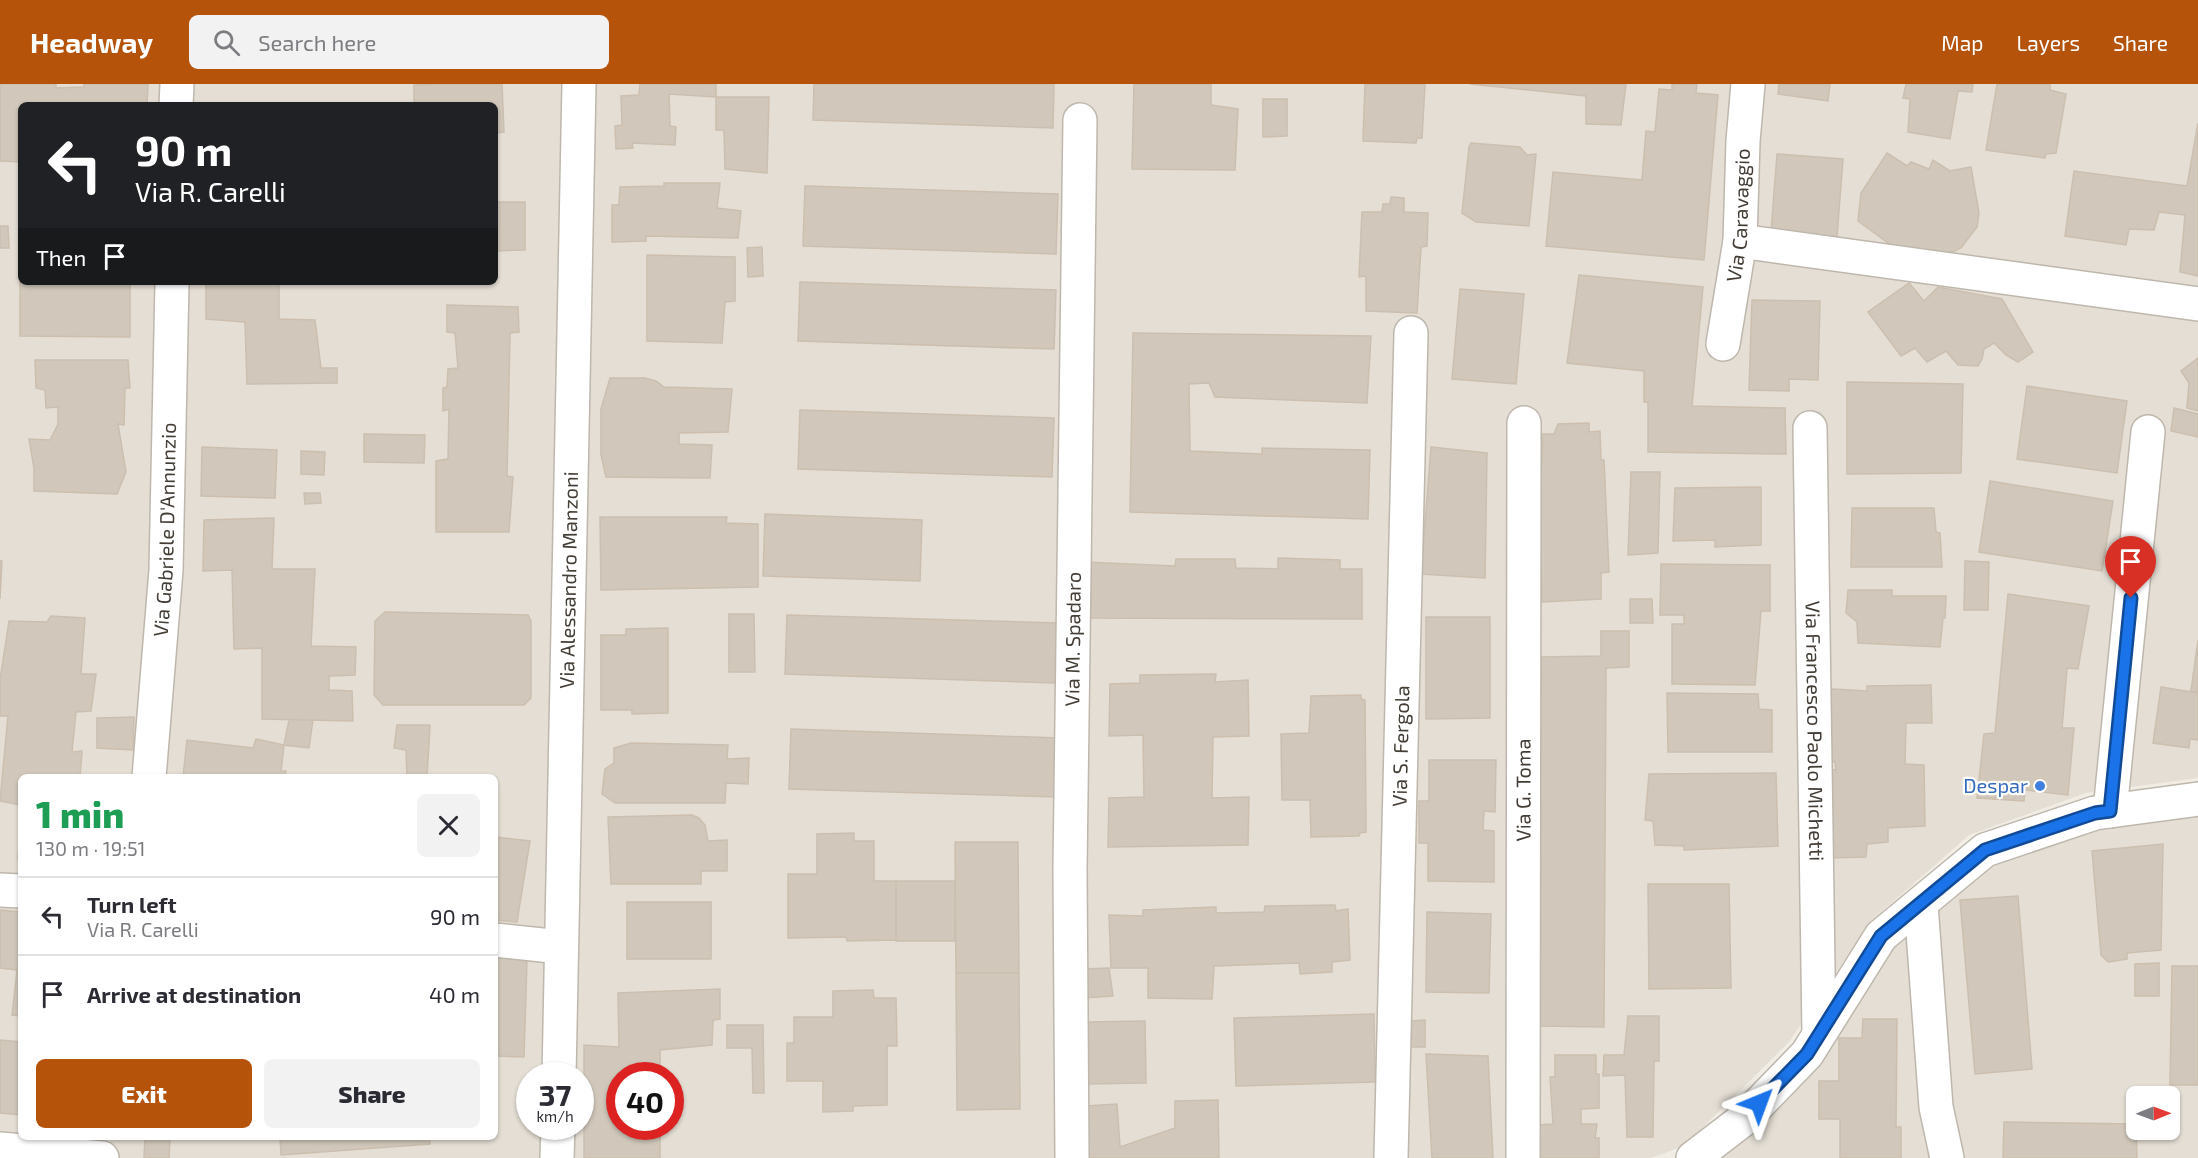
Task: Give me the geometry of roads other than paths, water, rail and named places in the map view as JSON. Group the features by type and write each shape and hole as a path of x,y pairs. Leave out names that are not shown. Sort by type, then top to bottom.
{"street":[{"path":"176,102 177,84"},
{"name":"Via Alessandro Manzoni","path":"558,1062 579,84"},
{"name":"Via Caravaggio","path":"1723,344 1740,241 1743,141 1748,84"},
{"name":"Via M. Spadaro","path":"1072,1158 1070,870 1080,120"},
{"path":"1740,241 2198,304"},
{"name":"Via Gabriele D'Annunzio","path":"149,774 166,570 172,285"},
{"name":"Via S. Fergola","path":"1391,1158 1411,333"},
{"name":"Via G. Toma","path":"1523,1158 1524,423"},
{"name":"Via Francesco Paolo Michetti","path":"1810,428 1819,1034"},
{"path":"2110,811 2148,432"},
{"path":"1694,1158 1718,1148 1807,1054 1881,936 1985,850 2095,813 2198,799"},
{"path":"0,890 18,891"},
{"path":"1921,905 1936,1107 1947,1158"},
{"path":"498,940 561,947"},
{"path":"0,1149 102,1158 105,1140"},
{"path":"557,1158 558,1140"}],"place":[{"name":"Despar","path":"2040,786"}]}
